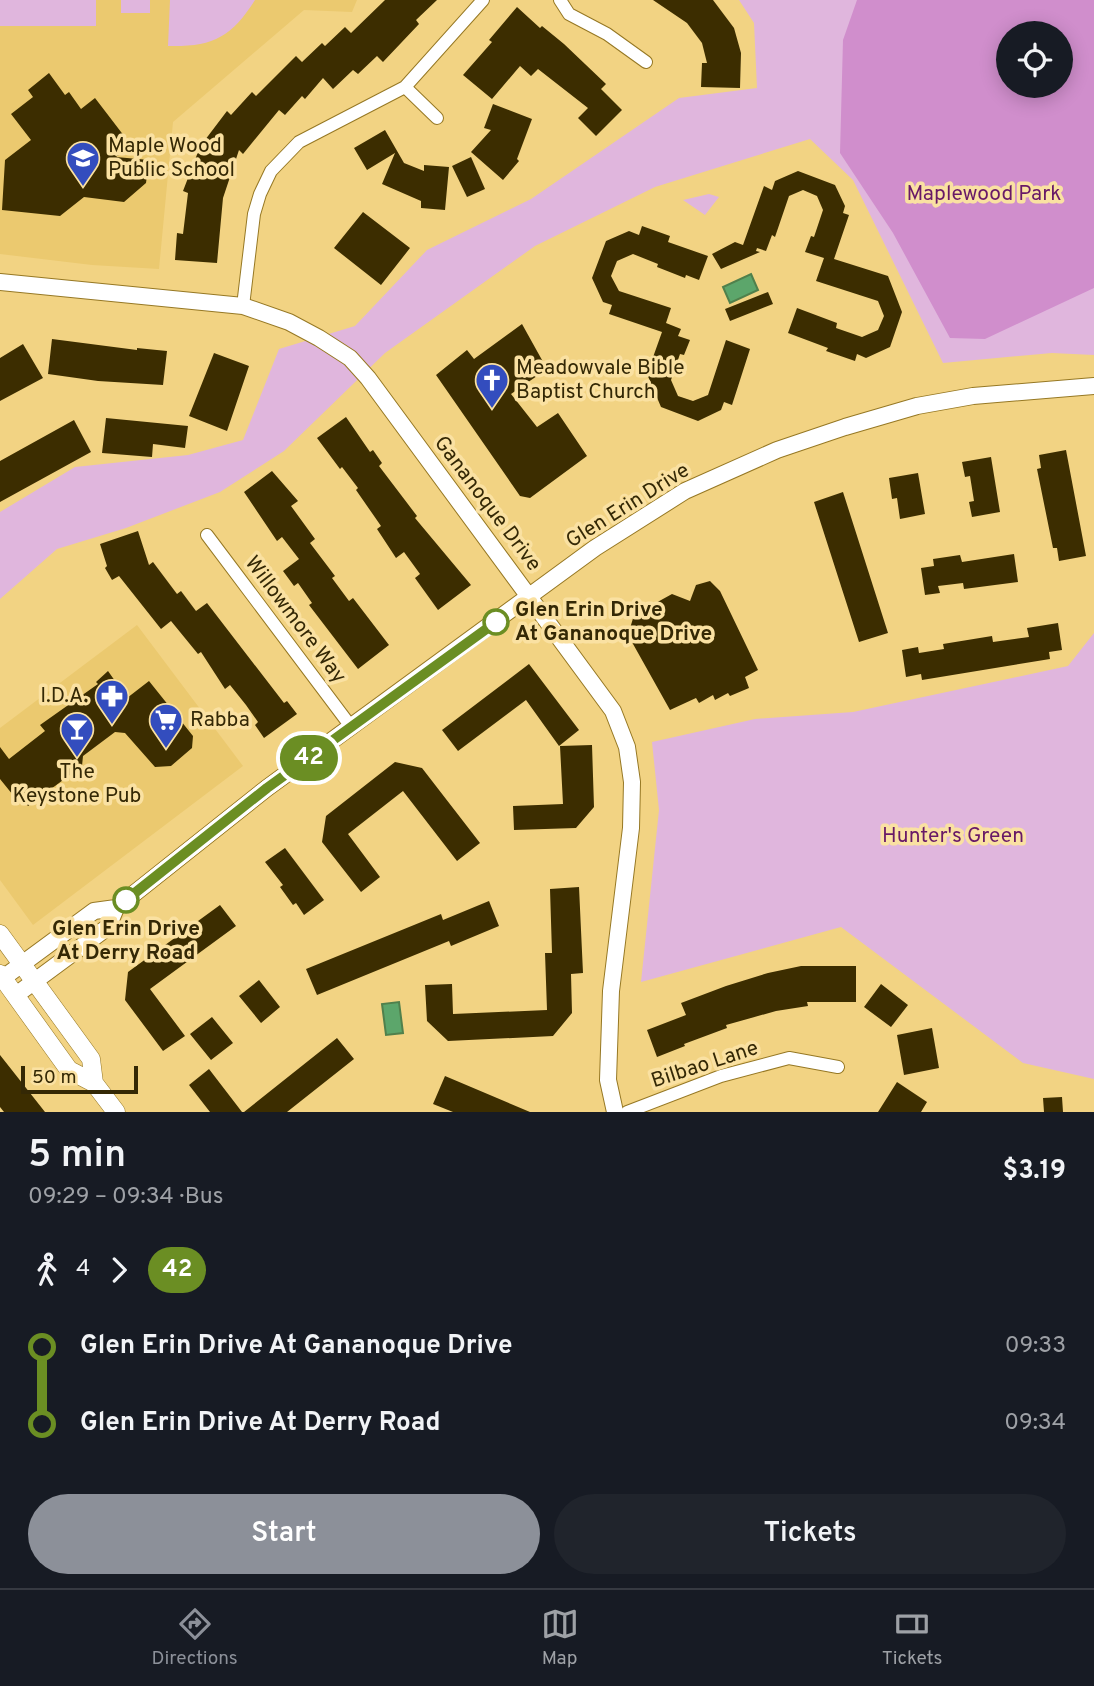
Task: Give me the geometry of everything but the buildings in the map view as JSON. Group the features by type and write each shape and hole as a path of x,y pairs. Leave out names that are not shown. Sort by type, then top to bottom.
{"main road":[{"path":"0,934 91,1059 94,1083"},
{"path":"2,976 69,1070 94,1083 116,1112"}],"street":[{"path":"243,306 254,214 271,171 299,142 405,87 483,0"},
{"path":"560,0 569,14 607,34 646,62"},
{"path":"405,87 438,118"},
{"name":"Gananoque Drive","path":"0,282 243,306 289,322 319,338 350,358 368,378 613,711 627,747 631,765 631,828 611,991 608,1080 615,1112"},
{"name":"Glen Erin Drive","path":"16,995 108,926 116,908 267,788 595,548 685,491 777,450 917,406 973,396 1094,386"},
{"name":"Willowmore Way","path":"207,535 352,728"},
{"name":"Glen Erin Drive","path":"2,976 94,911 116,908"},
{"name":"Bilbao Lane","path":"627,1112 721,1076 789,1058 838,1067"}],"shaded area":[{"name":"Maple Wood Public School","path":"0,0 357,0 352,12 304,10 173,122 159,269 92,265 0,254"},
{"path":"751,274 758,290 730,303 723,287"},
{"path":"137,625 243,766 33,925 0,880 0,728"},
{"path":"399,1002 403,1033 386,1035 382,1004"}],"green space":[{"path":"0,0 96,0 96,26 0,26"},
{"path":"121,0 150,0 150,13 121,13"},
{"path":"170,0 255,0 229,32 219,38 197,45 168,46"},
{"name":"Maplewood Park","path":"739,0 1094,0 1094,355 1052,353 943,363 853,180 810,139 655,187 535,246 385,353 284,451 220,492 126,528 57,549 0,599 0,512 75,467 188,455 243,440 279,349 355,326 427,250 531,199 679,98 757,88 754,23"},
{"path":"857,0 1094,0 1094,288 985,339 950,338 893,233 840,153 843,40"},
{"path":"709,194 719,197 705,215 683,200"},
{"name":"Hunter's Green","path":"1094,633 1094,1079 1023,1063 841,927 641,982 659,810 652,742 755,719 853,712 1068,666"}],"bus line":[{"name":"42","path":"126,900 267,788 496,622"}],"place":[{"name":"Maple Wood Public School","path":"83,188"},
{"name":"Meadowvale Bible Baptist Church","path":"492,410"},
{"name":"Glen Erin Drive At Gananoque Drive","path":"496,622"},
{"name":"I.D.A.","path":"112,726"},
{"name":"Rabba","path":"166,750"},
{"name":"The Keystone Pub","path":"77,759"},
{"name":"Glen Erin Drive At Derry Road","path":"126,900"}]}
